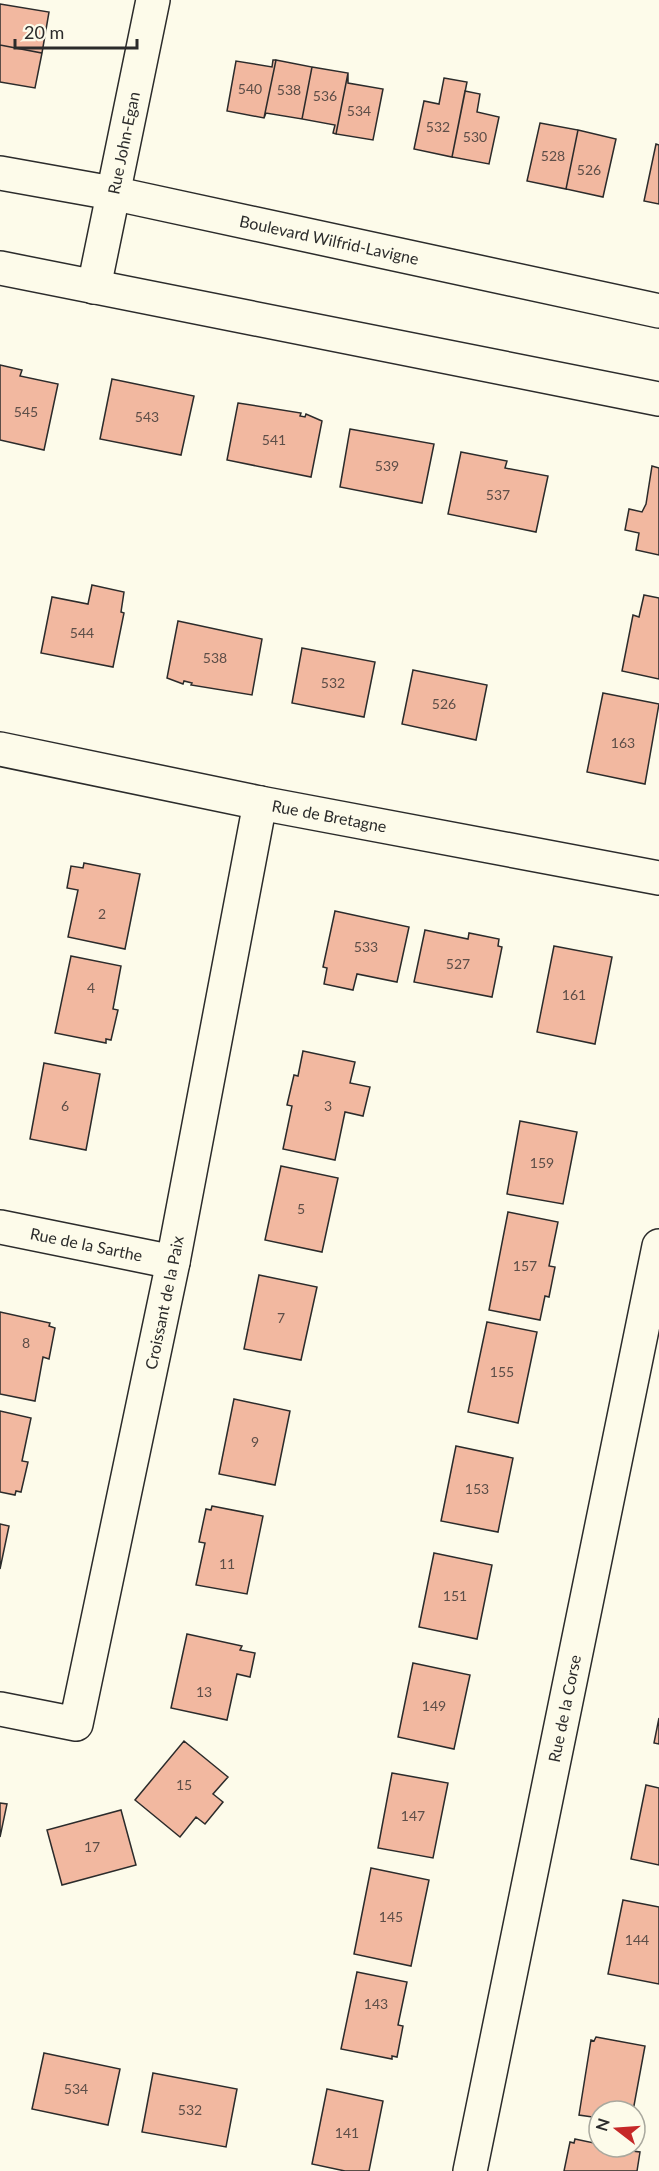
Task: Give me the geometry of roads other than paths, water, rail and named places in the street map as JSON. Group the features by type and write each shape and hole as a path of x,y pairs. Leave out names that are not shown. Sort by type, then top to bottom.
{"street":[{"name":"Rue John-Egan","path":"94,287 153,0"},
{"name":"Boulevard Wilfrid-Lavigne","path":"0,173 112,193 659,311"},
{"path":"0,268 659,399"},
{"name":"Rue de Bretagne","path":"0,749 260,803 659,879"},
{"name":"Croissant de la Paix","path":"0,1709 76,1724 173,1262 260,803"},
{"name":"Rue de la Sarthe","path":"0,1227 173,1262"},
{"name":"Rue de la Corse","path":"470,2171 659,1245"}]}
